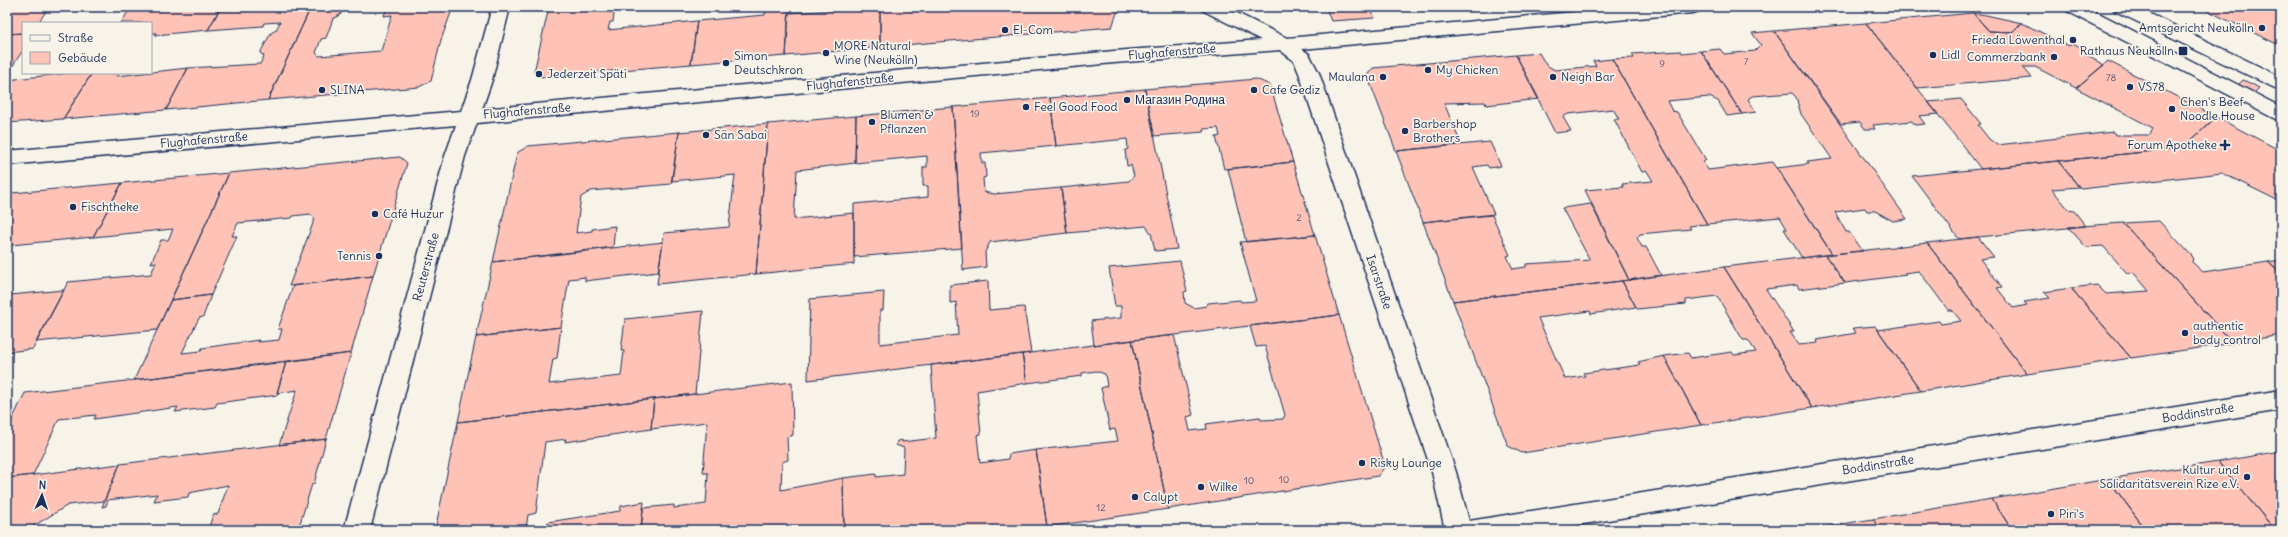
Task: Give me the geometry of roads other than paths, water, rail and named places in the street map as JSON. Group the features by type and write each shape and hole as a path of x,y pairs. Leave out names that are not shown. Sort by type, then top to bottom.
{"street":[{"name":"Reuterstraße","path":"357,530 455,156 486,65 501,7"},
{"name":"Isarstraße","path":"1210,7 1283,43 1302,58 1309,73 1444,472 1458,530"},
{"name":"Flughafenstraße","path":"7,158 1283,43 1349,40 1693,7"},
{"path":"2073,7 2281,115"},
{"path":"2121,7 2281,86"},
{"name":"Boddinstraße","path":"1476,530 2281,400"}],"place":[{"name":"Amtsgericht Neukölln","path":"2262,28"},
{"name":"El-Com","path":"1005,30"},
{"name":"Frieda Löwenthal","path":"2073,40"},
{"name":"Rathaus Neukölln","path":"2183,51"},
{"name":"MORE Natural Wine (Neukölln)","path":"826,53"},
{"name":"Lidl","path":"1933,55"},
{"name":"Commerzbank","path":"2054,57"},
{"name":"Simon Deutschkron","path":"726,63"},
{"name":"My Chicken","path":"1428,70"},
{"name":"Jederzeit Späti","path":"539,74"},
{"name":"Maulana","path":"1383,77"},
{"name":"Neigh Bar","path":"1553,77"},
{"name":"VS78","path":"2130,87"},
{"name":"SLINA","path":"322,90"},
{"name":"Cafe Gediz","path":"1254,90"},
{"name":"Магазин Родина","path":"1127,100"},
{"name":"Feel Good Food","path":"1026,107"},
{"name":"Chen's Beef Noodle House","path":"2172,109"},
{"name":"Blumen & Pflanzen","path":"872,122"},
{"name":"Barbershop Brothers","path":"1405,131"},
{"name":"Sän Sabai","path":"706,135"},
{"name":"Forum Apotheke","path":"2225,145"},
{"name":"Fischtheke","path":"73,207"},
{"name":"Café Huzur","path":"375,214"},
{"name":"Tennis","path":"379,256"},
{"name":"authentic body control","path":"2185,333"},
{"name":"Risky Lounge","path":"1362,463"},
{"name":"Kultur und Solidaritätsverein Rize e.V.","path":"2247,477"},
{"name":"Wilke","path":"1201,487"},
{"name":"Calypt","path":"1135,497"},
{"name":"Piri's","path":"2051,514"}]}
